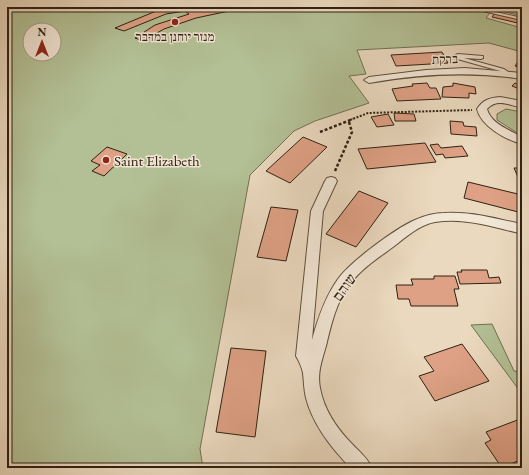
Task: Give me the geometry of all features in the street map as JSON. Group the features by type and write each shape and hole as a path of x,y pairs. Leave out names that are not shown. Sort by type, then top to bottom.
{"street":[{"name":"ברקת","path":"369,80 433,72 470,72 522,76"},
{"path":"522,105 507,100 499,100 487,103 482,109 484,118 490,123 522,141"},
{"path":"311,372 304,356 304,346 316,218 317,211 331,181"},
{"name":"שוהם","path":"363,468 341,445 323,419 312,394 310,382 311,372 329,311 344,281 361,265 412,225 427,219 452,216 472,218 522,229"}],"lane":[{"path":"467,7 522,19"},
{"path":"481,57 456,57 502,70 508,74"}],"path":[{"path":"320,132 349,122 360,116 378,112 482,109"},
{"path":"331,181 350,139 352,132 349,122"}],"green space":[{"path":"7,7 522,7 522,16 493,9 486,18 522,28 522,52 489,43 357,50 366,74 349,76 369,103 315,121 294,131 250,175 200,449 203,468 7,468"},
{"path":"506,109 522,112 522,136 497,120 497,114"},
{"path":"492,324 514,371 522,372 522,394 471,325"}],"building":[{"name":"מנזר יוחנן במדבר","path":"193,7 196,10 210,7 248,7 196,18 164,29 143,41 135,38 155,25 189,14 185,11 166,14 124,31 115,28 161,9"},
{"path":"494,14 522,20 522,24 492,17"},
{"path":"442,52 448,63 396,66 391,55"},
{"path":"522,56 522,68 515,66"},
{"path":"427,83 430,88 436,88 441,99 397,101 392,89 413,86 412,84"},
{"path":"453,83 475,87 476,94 469,93 469,98 442,97 443,87 453,86"},
{"path":"515,83 519,85 522,83 522,90 512,86"},
{"path":"394,113 414,114 416,121 395,121"},
{"path":"388,114 394,125 377,127 371,117"},
{"path":"450,121 463,122 464,126 476,127 477,136 451,134"},
{"path":"303,137 327,147 290,183 266,171"},
{"path":"425,143 436,162 367,169 358,149"},
{"path":"438,144 441,148 462,146 468,156 445,158 443,154 436,155 430,145"},
{"path":"107,147 127,154 104,176 92,171 100,165 91,161"},
{"path":"514,168 522,168 522,178 518,177"},
{"path":"468,182 522,195 522,213 464,198"},
{"path":"359,191 388,203 356,247 326,234"},
{"path":"271,207 298,210 286,261 257,257"},
{"path":"461,270 487,270 489,278 499,277 501,283 460,284 457,272 462,272"},
{"path":"434,276 455,276 459,289 454,289 458,306 411,306 409,299 398,299 396,285 413,285 411,279 434,279"},
{"path":"462,344 489,381 435,401 419,376 434,371 424,357"},
{"path":"231,348 266,351 255,437 216,432"},
{"path":"520,419 522,422 522,446 518,447 522,453 522,459 502,468 485,443 491,440 486,432"}],"place":[{"name":"מנזר יוחנן במדבר","path":"175,22"},
{"name":"Saint Elizabeth","path":"106,160"}]}
